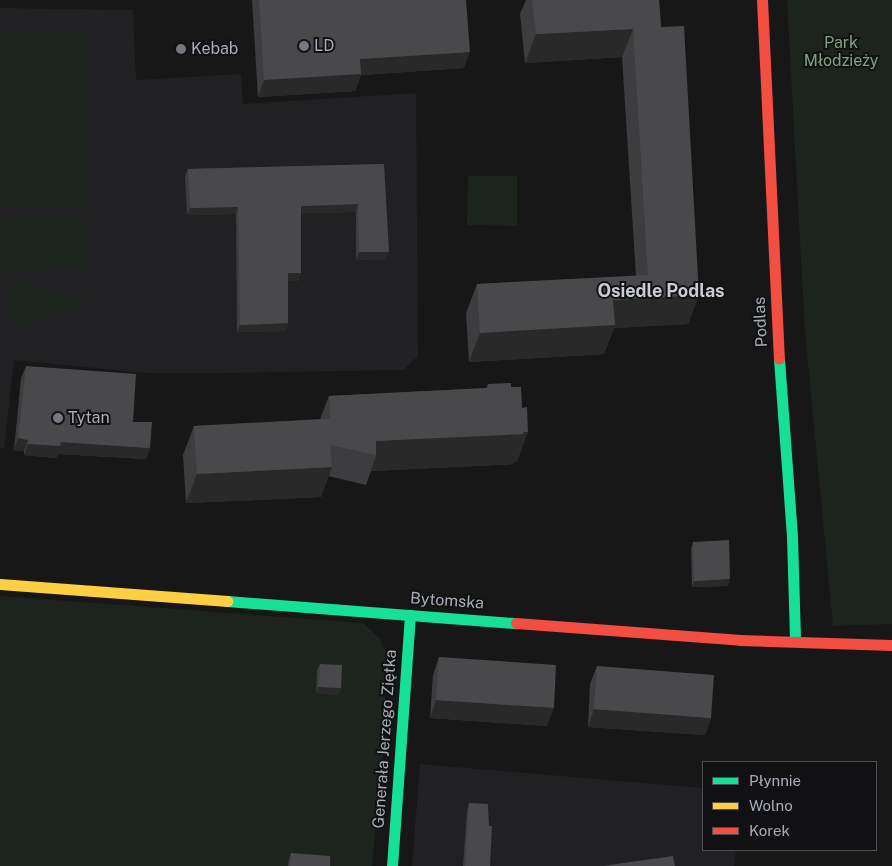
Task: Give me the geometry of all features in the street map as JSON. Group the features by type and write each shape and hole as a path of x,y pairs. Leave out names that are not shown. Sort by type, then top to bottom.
{"street":[{"name":"Podlas","path":"762,0 782,417 792,537 795,641"},
{"name":"Bytomska","path":"0,584 740,640 892,645"},
{"name":"Generała Jerzego Ziętka","path":"392,866 410,615"}],"shaded area":[{"path":"0,8 133,10 136,80 241,74 243,104 416,93 418,356 403,370 225,373 146,373 14,360 4,449 0,448"},
{"path":"420,764 702,788 702,851 736,851 734,866 412,866"}],"green space":[{"name":"Park Młodzieży","path":"787,0 892,0 892,624 833,626 805,332"},
{"path":"84,32 87,205 0,207 0,33"},
{"path":"468,176 517,176 517,226 467,225"},
{"path":"88,217 89,267 2,270 2,219"},
{"path":"13,278 84,300 89,297 92,302 90,305 84,303 15,330 9,303"},
{"path":"0,596 363,623 380,639 387,654 383,746 372,866 0,866"}],"building":[{"path":"259,0 466,0 470,52 360,59 361,74 264,80"},
{"path":"532,0 659,0 661,27 684,26 699,295 613,300 615,325 480,333 477,284 648,275 633,29 536,34"},
{"path":"384,164 389,252 359,252 358,204 301,206 301,273 288,273 288,323 240,325 238,207 190,208 188,169"},
{"name":"Tytan","path":"26,366 136,374 133,422 152,422 150,448 61,442 60,446 28,444 28,440 18,438"},
{"path":"511,383 511,387 521,387 522,408 527,407 528,432 523,432 524,434 376,441 376,455 330,445 332,467 197,474 194,426 330,419 329,396 488,388 488,384"},
{"path":"729,540 730,579 694,581 693,542"},
{"path":"439,657 556,665 554,708 436,700"},
{"path":"320,664 342,665 341,688 318,687"},
{"path":"597,666 714,675 711,718 594,709"},
{"path":"469,803 488,804 489,826 492,826 490,866 465,866"},
{"path":"291,853 330,856 330,866 290,866"},
{"path":"673,856 675,866 602,866"}],"traffic: fast":[{"path":"779,359 792,537 795,641"},
{"path":"227,601 516,623"},
{"path":"392,866 410,615"}],"traffic: slow":[{"path":"0,584 227,601"}],"traffic: jam":[{"path":"762,0 779,359"},
{"path":"516,623 740,640 892,645"}],"place":[{"name":"LD","path":"304,46"},
{"name":"Kebab","path":"181,49"},
{"name":"Tytan","path":"58,418"}],"district":[{"name":"Osiedle Podlas","path":"661,291"}]}
